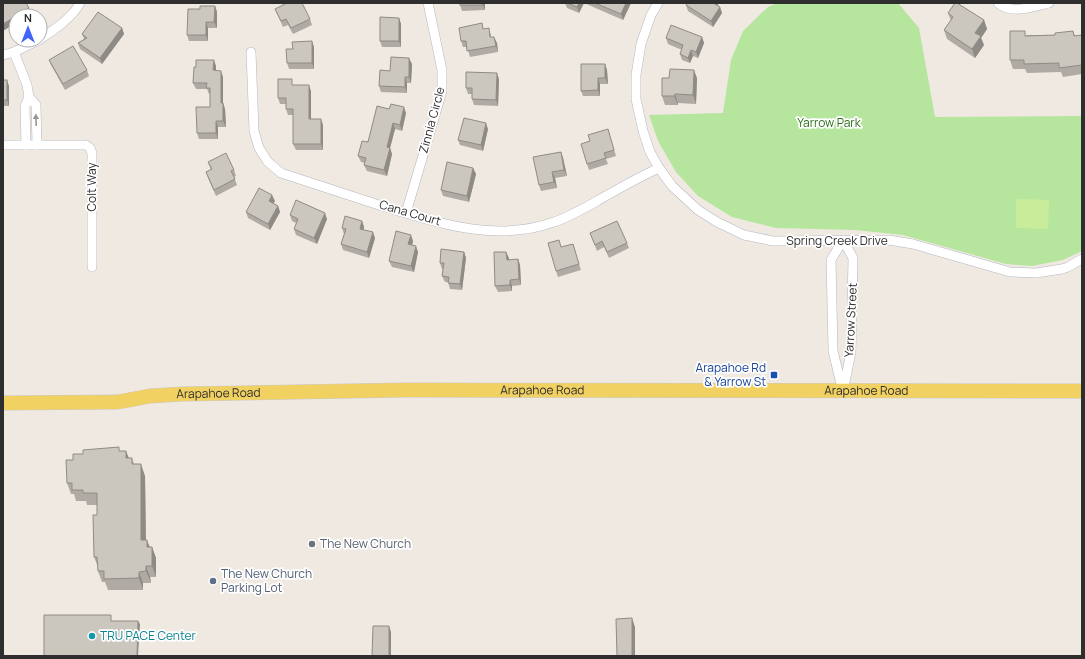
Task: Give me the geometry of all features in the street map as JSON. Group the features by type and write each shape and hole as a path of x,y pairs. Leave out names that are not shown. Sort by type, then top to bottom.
{"main road":[{"name":"Arapahoe Road","path":"3,403 118,402 150,396 182,394 405,390 843,392 1082,391"}],"street":[{"path":"48,34 76,11 80,3"},
{"name":"Zinnia Circle","path":"406,213 442,91 442,70 428,3"},
{"path":"658,3 651,15 641,44 636,74 636,99 643,131 650,152 659,168"},
{"path":"998,3 1008,10 1030,8 1049,3"},
{"path":"3,55 22,48"},
{"path":"14,52 29,97 36,105 37,145"},
{"name":"Cana Court","path":"251,52 254,131 259,148 268,162 281,173 406,213 462,228 495,231 529,229 554,223 574,214 639,177 659,168"},
{"path":"26,145 25,106 29,97"},
{"name":"Colt Way","path":"3,145 86,145 90,148 92,153 92,267"},
{"name":"Spring Creek Drive","path":"659,168 672,186 698,210 717,222 744,235 773,241 889,240 913,244 1010,272 1036,273 1062,269 1082,259"},
{"name":"Yarrow Street","path":"842,240 853,258 851,352 843,392 833,351 831,260 842,240"}],"green space":[{"name":"Yarrow Park","path":"777,3 898,3 919,28 935,117 1080,116 1082,114 1082,251 1063,260 1032,266 1006,264 903,235 855,230 776,228 732,217 698,196 676,172 658,141 649,115 723,113 731,60 743,31 768,7"},
{"path":"1016,199 1049,200 1048,229 1016,228"}],"building":[{"path":"3,3 26,3 29,8 8,8 8,21 3,24"},
{"path":"287,3 302,3 310,19 291,28 286,19 281,21 275,9"},
{"path":"460,3 483,3 483,5 460,5"},
{"path":"567,3 579,3 577,7"},
{"path":"595,3 626,3 621,14"},
{"path":"687,3 713,3 720,7 711,21 686,5"},
{"path":"955,3 984,20 975,33 981,36 972,49 944,30 953,17 948,13"},
{"path":"200,6 215,6 214,22 206,22 206,35 187,35 188,9 200,9"},
{"path":"98,12 122,28 100,58 78,43 87,38 82,34"},
{"path":"380,17 399,18 399,41 380,41"},
{"path":"482,23 483,29 489,28 490,37 494,37 496,46 467,51 466,41 461,41 459,28"},
{"path":"671,25 702,37 696,52 691,50 688,58 680,54 683,45 666,38"},
{"path":"1010,31 1025,31 1025,36 1055,35 1055,33 1073,31 1074,36 1082,35 1082,65 1059,68 1059,63 1024,64 1024,60 1010,60"},
{"path":"312,41 312,63 287,63 286,49 293,49 292,42"},
{"path":"73,46 87,70 63,84 49,60"},
{"path":"391,57 409,58 409,77 405,77 405,87 379,86 380,70 390,71"},
{"path":"196,60 214,60 213,70 221,71 221,103 223,103 223,121 216,121 216,133 197,133 196,107 210,107 210,88 206,88 207,83 193,83"},
{"path":"581,64 605,64 605,78 598,78 598,90 581,91"},
{"path":"670,69 694,70 693,95 675,94 674,96 662,96 662,78 669,78"},
{"path":"466,72 497,73 496,100 472,99 472,88 466,88"},
{"path":"278,79 292,79 292,85 309,85 309,119 321,119 321,144 293,144 293,109 286,109 286,98 278,98"},
{"path":"3,80 7,80 7,100 3,100"},
{"path":"391,104 404,107 400,125 393,123 387,147 390,148 384,170 364,165 366,158 358,156 362,141 368,142 377,106 389,109"},
{"path":"464,118 486,123 481,145 458,140"},
{"path":"608,129 614,150 604,153 606,158 587,164 581,144 590,141 588,135"},
{"path":"561,152 564,170 552,172 554,182 539,185 533,157"},
{"path":"226,153 234,170 231,171 235,179 214,190 206,172 212,169 208,162"},
{"path":"447,162 473,168 467,196 441,190"},
{"path":"259,188 272,195 269,201 278,206 268,224 246,212"},
{"path":"296,200 325,213 314,238 294,229 298,219 290,215"},
{"path":"345,216 362,221 360,229 373,232 367,252 341,244 346,229 342,228"},
{"path":"617,221 627,243 607,252 602,241 595,245 590,233"},
{"path":"396,231 411,235 408,244 416,246 411,266 389,261"},
{"path":"559,240 561,247 573,244 579,264 556,271 548,243"},
{"path":"441,249 464,252 460,284 448,283 449,277 442,276 444,263 440,263"},
{"path":"494,252 506,252 507,260 518,259 519,279 510,280 510,285 495,286"},
{"path":"119,447 119,451 126,451 126,458 132,458 132,464 141,464 141,540 147,540 147,547 152,547 152,566 146,566 146,571 139,572 139,578 104,579 104,571 98,571 97,557 94,557 93,515 97,515 97,493 83,493 83,490 72,490 72,483 67,483 66,460 73,460 73,454 83,454 83,450"},
{"name":"TRU PACE Center","path":"44,615 111,615 111,621 138,621 137,656 44,656"},
{"path":"632,618 632,656 617,656 616,619"},
{"path":"373,626 389,626 389,656 372,656"}],"place":[{"name":"Arapahoe Rd & Yarrow St","path":"774,375"},
{"name":"The New Church","path":"312,544"},
{"name":"The New Church Parking Lot","path":"213,581"},
{"name":"TRU PACE Center","path":"92,636"}]}
